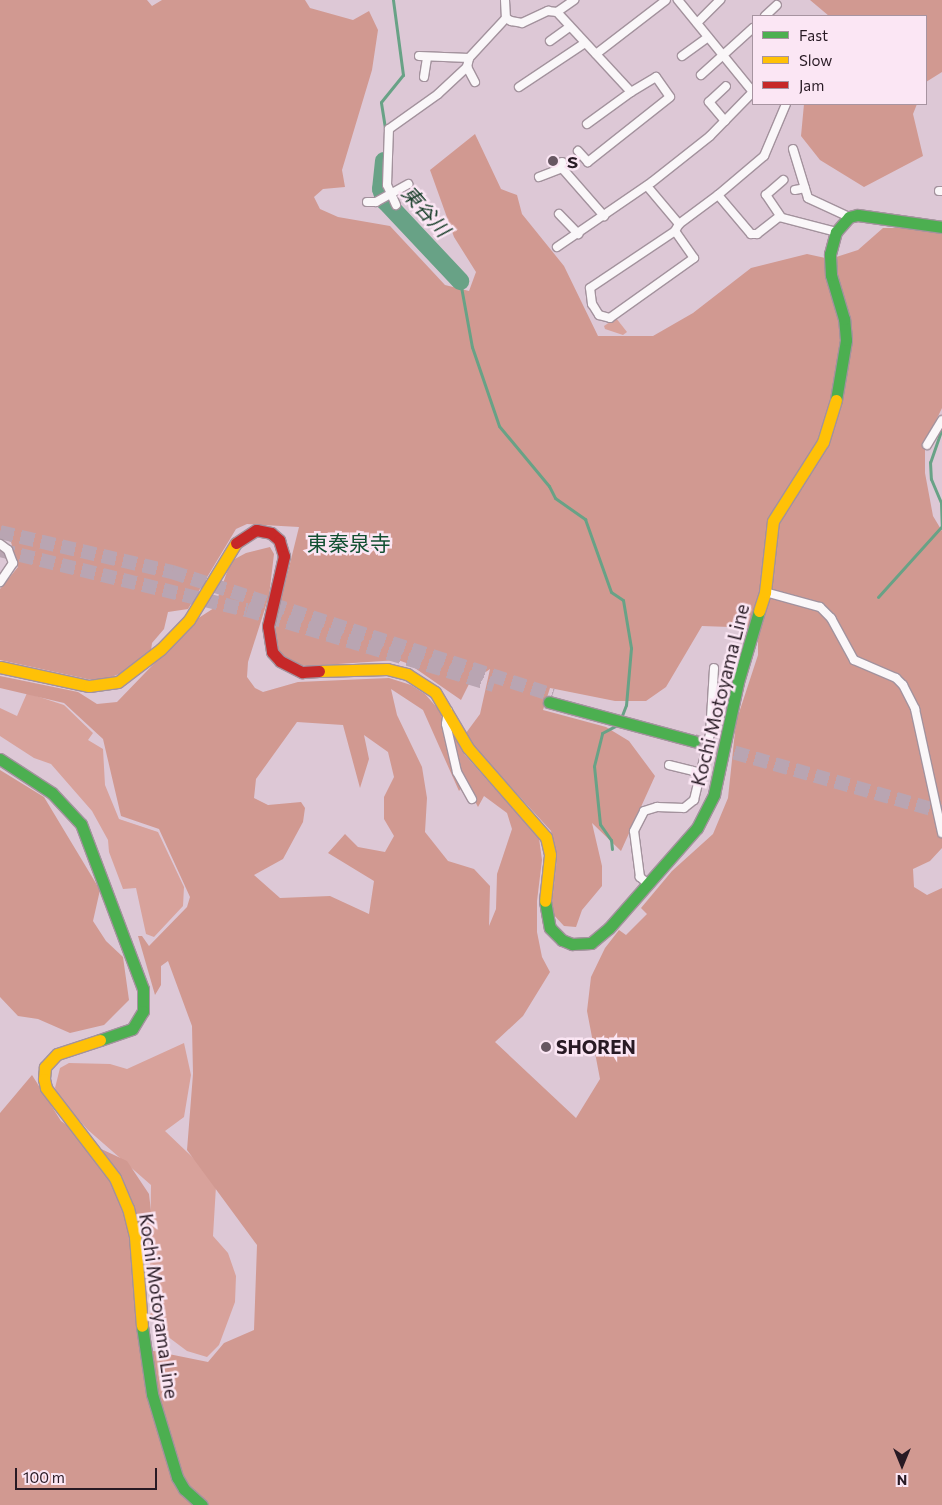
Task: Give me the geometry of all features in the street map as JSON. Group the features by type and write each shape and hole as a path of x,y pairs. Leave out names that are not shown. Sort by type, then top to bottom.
{"main road":[{"path":"849,217 874,215 942,227"},
{"name":"Kochi Motoyama Line","path":"0,667 100,687 126,678 161,649 189,620 238,539 256,530 275,536 284,556 268,626 268,639 280,661 302,672 399,671 427,685 448,709 468,748 546,837 550,855 545,914 550,928 558,936 572,944 591,943 609,928 697,828 714,794 738,682 765,592 770,537 775,516 823,442 834,409 846,340 844,319 831,275 830,254 836,232 849,217"},
{"path":"551,698 691,737"},
{"name":"Kochi Motoyama Line","path":"0,758 52,793 81,824 143,989 143,1011 132,1029 57,1054 45,1067 44,1078 46,1088 115,1178 128,1208 135,1237 143,1346 152,1394 177,1477 184,1489 202,1505"}],"street":[{"path":"396,205 389,196 389,129 438,94 468,62 506,18 505,0"},
{"path":"506,18 522,23 548,11 557,12 574,0"},
{"path":"596,54 666,0"},
{"path":"678,0 752,91"},
{"path":"697,22 720,0"},
{"path":"766,15 777,5"},
{"path":"557,12 631,92"},
{"path":"550,41 569,27"},
{"path":"700,75 724,56 752,29"},
{"path":"682,56 708,37"},
{"path":"519,88 585,43"},
{"path":"424,77 423,56 468,62"},
{"path":"468,62 475,82"},
{"path":"578,151 588,162 670,97 656,77 631,92 587,124"},
{"path":"725,121 709,102 726,86"},
{"path":"557,247 647,186 725,121 752,93"},
{"path":"647,186 677,227 694,258 610,318 600,315 592,304 590,288 677,227 764,156 786,105"},
{"path":"793,149 808,198 849,217"},
{"path":"540,177 562,165 604,216"},
{"path":"783,180 766,195 781,217 836,232"},
{"path":"368,202 381,200 408,184"},
{"path":"795,190 805,188"},
{"path":"718,195 751,234 757,234 781,217"},
{"path":"559,214 578,234"},
{"path":"927,445 942,420"},
{"path":"0,544 8,550 13,563 0,582"},
{"path":"765,592 820,607 831,618 854,660 896,678 903,685 915,709 942,833"},
{"path":"648,884 640,877 634,831 644,810 657,807 676,810 691,803 701,773 710,734 714,668"},
{"path":"448,709 446,724 457,772 472,799"},
{"path":"669,765 701,773"}],"shaded area":[{"path":"0,0 147,0 152,6 162,0 305,0 310,8 353,20 369,11 378,30 372,70 342,170 345,187 323,189 314,197 320,209 338,217 390,226 445,285 469,291 476,272 454,237 430,170 475,134 501,189 517,195 522,214 564,266 598,336 653,336 693,313 751,268 807,254 830,259 858,250 883,228 914,228 942,234 942,408 925,443 925,473 933,516 942,531 942,848 930,861 913,869 914,887 927,895 942,888 942,1505 0,1505 0,1113 32,1075 61,1121 99,1148 127,1161 149,1194 153,1229 138,1257 139,1348 208,1362 224,1343 254,1330 257,1245 187,1150 193,1074 192,1026 168,961 161,966 161,985 155,995 138,936 142,936 149,946 187,907 190,897 159,829 121,816 103,739 64,703 0,688 0,676 78,692 97,704 117,702 197,619 214,608 231,561 246,553 270,547 274,554 269,596 248,662 247,677 255,688 263,692 298,682 389,678 411,685 425,694 440,711 462,787 459,791 423,710 391,689 397,715 422,767 427,798 425,832 448,861 474,869 490,886 489,926 496,909 497,874 512,829 507,813 484,796 478,807 461,775 450,729 465,755 539,838 542,860 537,901 537,932 542,957 550,972 523,1016 495,1042 576,1118 600,1079 587,1011 591,977 605,948 619,930 626,935 647,914 641,908 672,871 713,834 728,798 736,722 758,655 758,628 702,626 666,687 646,701 615,701 550,688 543,710 606,727 629,741 655,776 621,851 592,823 602,866 602,886 582,910 576,927 564,926 551,912 557,857 551,831 474,747 466,733 480,714 490,669 469,684 461,700 409,664 398,660 308,666 297,665 280,653 276,639 276,620 299,527 247,524 236,529 188,609 168,612 164,629 152,643 151,651 119,674 104,680 87,679 0,660 0,589 18,567 11,542 0,537","holes":["297,722 343,725 360,788 369,759 364,735 388,752 394,777 384,797 384,819 394,836 385,852 358,847 345,834 328,853 374,881 369,914 330,896 280,898 254,875 283,859 303,822 305,808 301,802 268,805 254,798 256,779"]},
{"path":"810,0 942,0 942,72 927,81 927,15 828,15"},
{"path":"804,105 917,105 913,114 923,156 864,187 820,160 801,136"},
{"path":"616,318 627,332 623,335 605,329 604,326"},
{"path":"27,693 64,705 93,733 88,740 103,749 105,785 119,819 158,832 184,887 183,906 154,937 146,934 136,888 123,889 109,852 108,840 92,811 51,764 34,758 0,736 0,708 17,716"},
{"path":"0,770 44,797 100,890 93,921 106,941 123,957 129,1000 104,1025 70,1033 38,1019 18,1016 0,997"},
{"path":"184,1043 191,1075 184,1117 165,1131 209,1173 216,1186 213,1236 228,1253 236,1276 235,1302 219,1345 207,1357 187,1351 167,1336 149,1315 157,1307 159,1298 159,1288 150,1271 151,1185 88,1130 63,1102 55,1088 60,1068 69,1063 110,1064 127,1069"}],"waterway":[{"name":"東谷川","path":"385,128 381,102 403,75 393,0"},
{"name":"東谷川","path":"384,161 381,189 385,201 460,281"},
{"path":"460,281 472,347 499,426 549,486 555,498 585,519 611,592 623,600 631,648 626,705 621,718"},
{"path":"942,428 930,462 931,479 941,503 942,528"},
{"path":"878,597 941,527"},
{"path":"612,849 611,840 600,824 594,766 602,733 619,724"}],"tunnel":[{"path":"0,532 172,572 553,695"},
{"path":"0,550 247,610 494,685"},
{"path":"694,741 942,812"}],"traffic: fast":[{"path":"836,400 846,340 844,319 831,275 830,254 836,232 849,217 858,215 942,227"},
{"path":"545,901 550,928 562,940 572,944 591,943 609,928 697,828 714,794 738,682 759,611"},
{"path":"549,702 694,741"},
{"path":"0,759 52,793 81,824 143,989 143,1011 132,1029 100,1040"},
{"path":"142,1326 152,1394 177,1477 184,1489 202,1505"}],"traffic: slow":[{"path":"759,611 765,592 773,521 823,442 836,400"},
{"path":"0,667 89,686 118,682 161,649 189,620 236,543"},
{"path":"319,671 387,669 407,674 435,692 468,748 546,837 550,855 545,901"},
{"path":"100,1040 57,1054 45,1067 44,1079 46,1088 115,1178 128,1208 135,1237 142,1326"}],"traffic: jam":[{"path":"236,543 256,530 271,533 279,540 284,556 268,626 272,652 280,661 302,672 319,671"}],"place":[{"name":"ｓ","path":"553,161"},
{"name":"SHOREN","path":"546,1047"}],"district":[{"name":"東秦泉寺","path":"349,543"}]}
